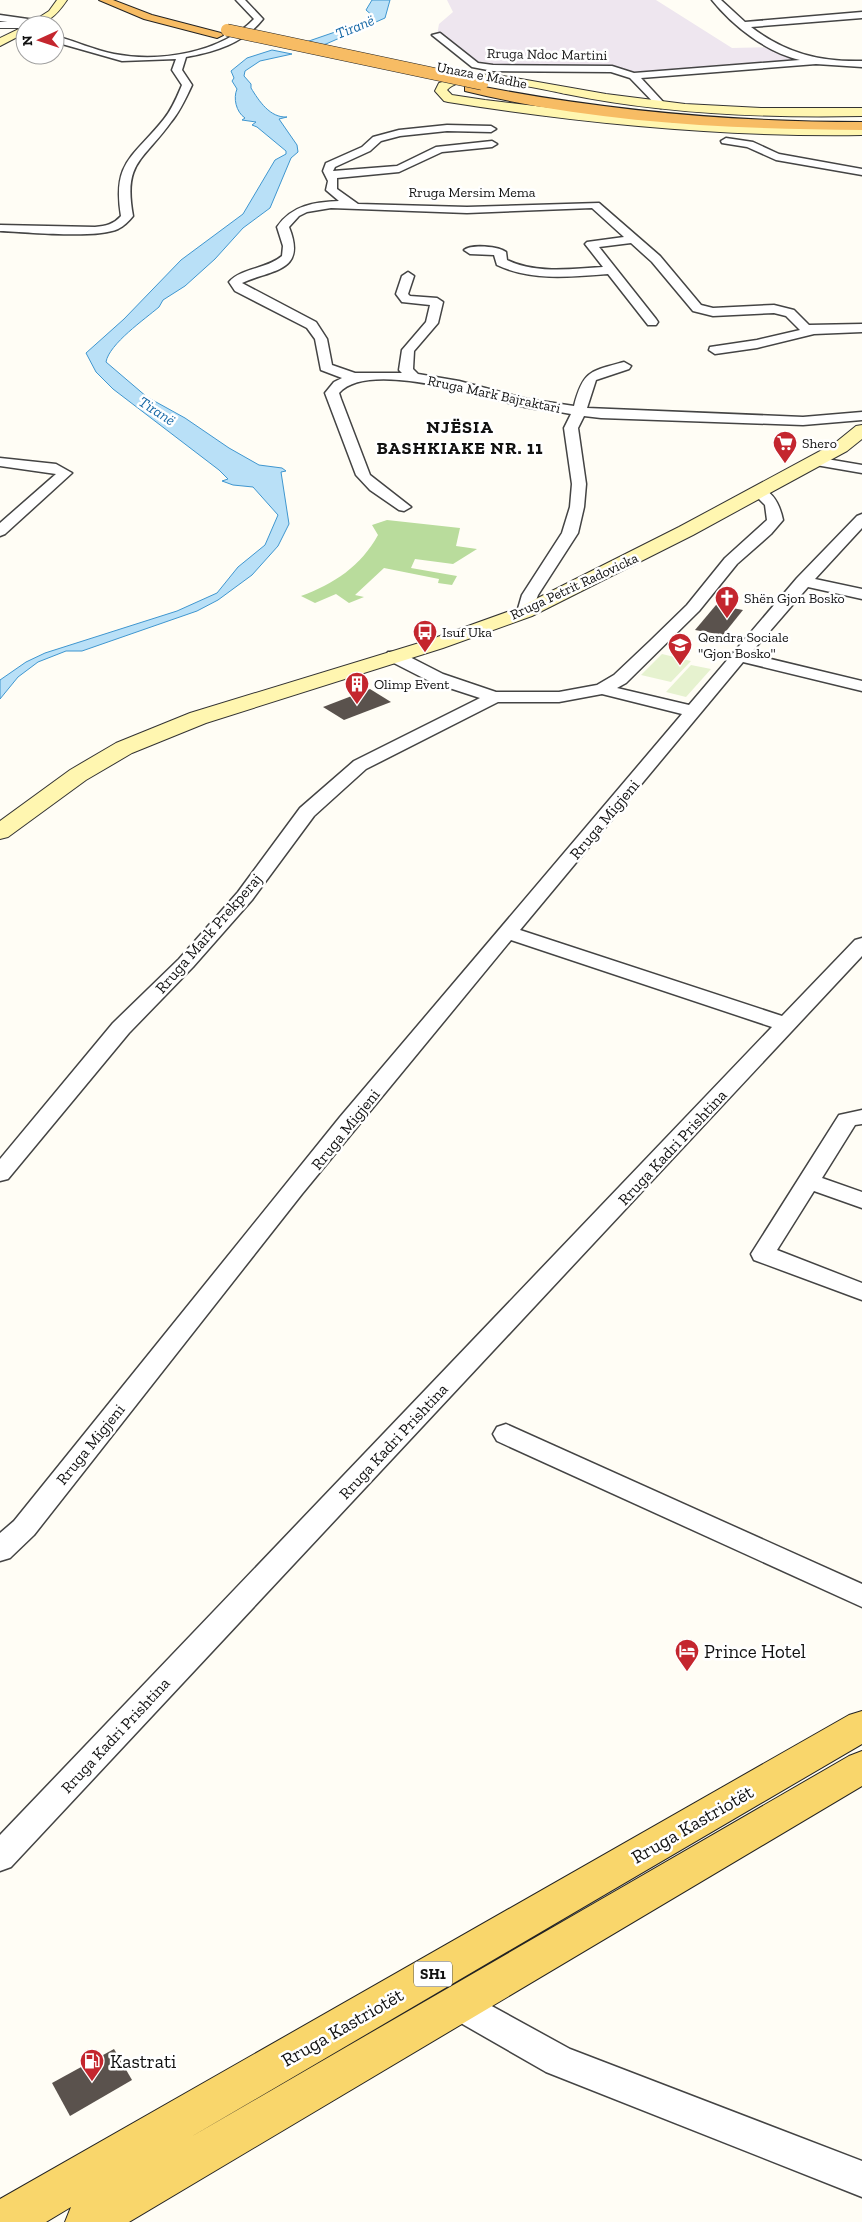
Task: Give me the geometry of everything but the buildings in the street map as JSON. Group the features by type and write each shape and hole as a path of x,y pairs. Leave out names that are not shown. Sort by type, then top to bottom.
{"highway":[{"name":"Unaza e Madhe","path":"104,0 148,17 564,100 660,111 746,117 860,113"},
{"name":"Unaza e Madhe","path":"128,0 167,15 222,32 469,88 550,104 661,118 756,124 862,126"}],"main road":[{"path":"50,15 62,0"},
{"path":"860,113 780,113 661,105 496,78 469,78 443,86 441,94 450,98 484,104 670,126 768,131 862,132"},
{"name":"Rruga Petrit Radovicka","path":"0,832 78,775 124,748 159,732 525,612 614,569 816,461 841,446 862,430"},
{"name":"Rruga Kastriotët","path":"3,2222 862,1726"},
{"name":"SH1","path":"87,2222 457,2003 862,1767"}],"street":[{"path":"65,42 120,58 144,59 182,55 209,49 253,28 259,19 240,0"},
{"path":"716,0 771,47 814,62 832,65 862,64"},
{"path":"744,25 862,15"},
{"path":"0,18 15,25"},
{"path":"0,25 15,28"},
{"name":"Rruga Ndoc Martini","path":"437,35 475,65 485,68 612,69 632,76 814,62"},
{"path":"0,228 107,230 122,223 127,216 123,187 125,176 133,161 175,110 180,95 187,84 177,70 182,55"},
{"path":"534,84 632,76 661,105"},
{"path":"349,204 332,190 334,181 328,168 335,161 360,152 377,139 422,129 491,129"},
{"path":"726,141 749,144 776,157 862,172"},
{"path":"332,175 399,168 440,150 492,144"},
{"name":"Rruga Mersim Mema","path":"290,253 283,226 284,223 298,213 312,207 349,204 355,207 421,207 468,210 595,205 633,239"},
{"path":"652,322 591,244 633,239 656,259 697,308 712,312 765,309 783,310 790,313 805,328 814,330"},
{"path":"470,250 500,252 501,262 528,270 570,272 611,270"},
{"name":"Rruga Mark Bajraktari","path":"290,253 285,261 276,266 235,282 239,288 312,325 322,339 326,366 352,377 414,377 459,385 526,403 602,414 754,421 827,421 862,416"},
{"path":"408,276 402,294 406,300 437,302 432,323 408,350 406,370 414,377"},
{"path":"714,350 757,344 814,330 862,328"},
{"path":"525,612 525,605 530,595 570,533 577,506 579,484 571,428 579,411 586,384 591,377 624,366"},
{"path":"352,377 339,385 332,393 334,406 348,435 364,478 404,507"},
{"path":"816,461 862,469"},
{"path":"0,462 56,468 65,472 0,531"},
{"path":"394,656 437,678 495,697 559,697 602,689 620,679 656,645 693,608 731,561 766,531 775,520 772,504 758,491"},
{"name":"Rruga Migjeni","path":"0,1550 24,1528 252,1243 459,989 509,933 738,656 803,581 862,518"},
{"path":"803,581 862,594"},
{"path":"738,656 862,686"},
{"path":"602,689 692,711"},
{"name":"Rruga Mark Prekperaj","path":"0,1174 121,1028 186,963 245,896 307,812 360,765 442,722 495,697"},
{"path":"509,933 787,1025"},
{"name":"Rruga Kadri Prishtina","path":"0,1857 862,944"},
{"path":"862,1117 847,1120 763,1254 862,1292"},
{"path":"808,1182 862,1200"},
{"path":"506,1434 862,1596"},
{"path":"457,2003 558,2061 862,2179"}],"shaded area":[{"path":"447,0 656,0 732,48 771,47 814,62 633,76 624,72 475,65 437,35 439,24 453,12"}],"green space":[{"path":"387,520 460,528 456,546 477,549 453,564 415,559 411,568 457,576 452,585 438,583 439,579 384,568 355,595 364,597 349,603 336,594 315,603 301,596 325,586 346,573 363,556 378,535 372,525"},
{"path":"662,654 691,661 671,682 641,675"},
{"path":"691,665 711,669 686,697 666,692"}],"water":[{"name":"Tiranë","path":"372,0 390,0 385,18 326,44 306,42 370,20 374,17 366,10"},
{"name":"Tiranë","path":"272,50 292,54 260,61 245,71 244,76 251,84 251,88 258,98 270,112 281,117 287,117 279,119 297,145 298,152 291,158 270,208 243,228 215,259 185,286 163,300 159,307 128,332 114,348 106,362 147,397 185,418 229,448 259,465 282,468 286,471 281,472 289,524 278,546 252,575 218,600 197,611 82,651 66,651 38,662 18,677 0,699 0,680 26,662 45,653 177,611 217,593 238,567 265,545 278,515 253,487 233,485 222,481 228,479 219,470 113,389 96,372 86,353 124,319 181,260 243,214 275,160 286,154 286,151 252,125 256,122 242,120 245,118 237,109 235,96 237,89 232,81 234,78 231,71 247,58"}],"place":[{"name":"Shero","path":"785,464"},
{"name":"Shën Gjon Bosko","path":"727,619"},
{"name":"Isuf Uka","path":"425,653"},
{"name":"Qendra Sociale \"Gjon Bosko\"","path":"680,666"},
{"name":"Olimp Event","path":"357,705"},
{"name":"Prince Hotel","path":"687,1672"},
{"name":"Kastrati","path":"92,2082"}],"district":[{"name":"NJËSIA BASHKIAKE NR. 11","path":"460,437"}]}
